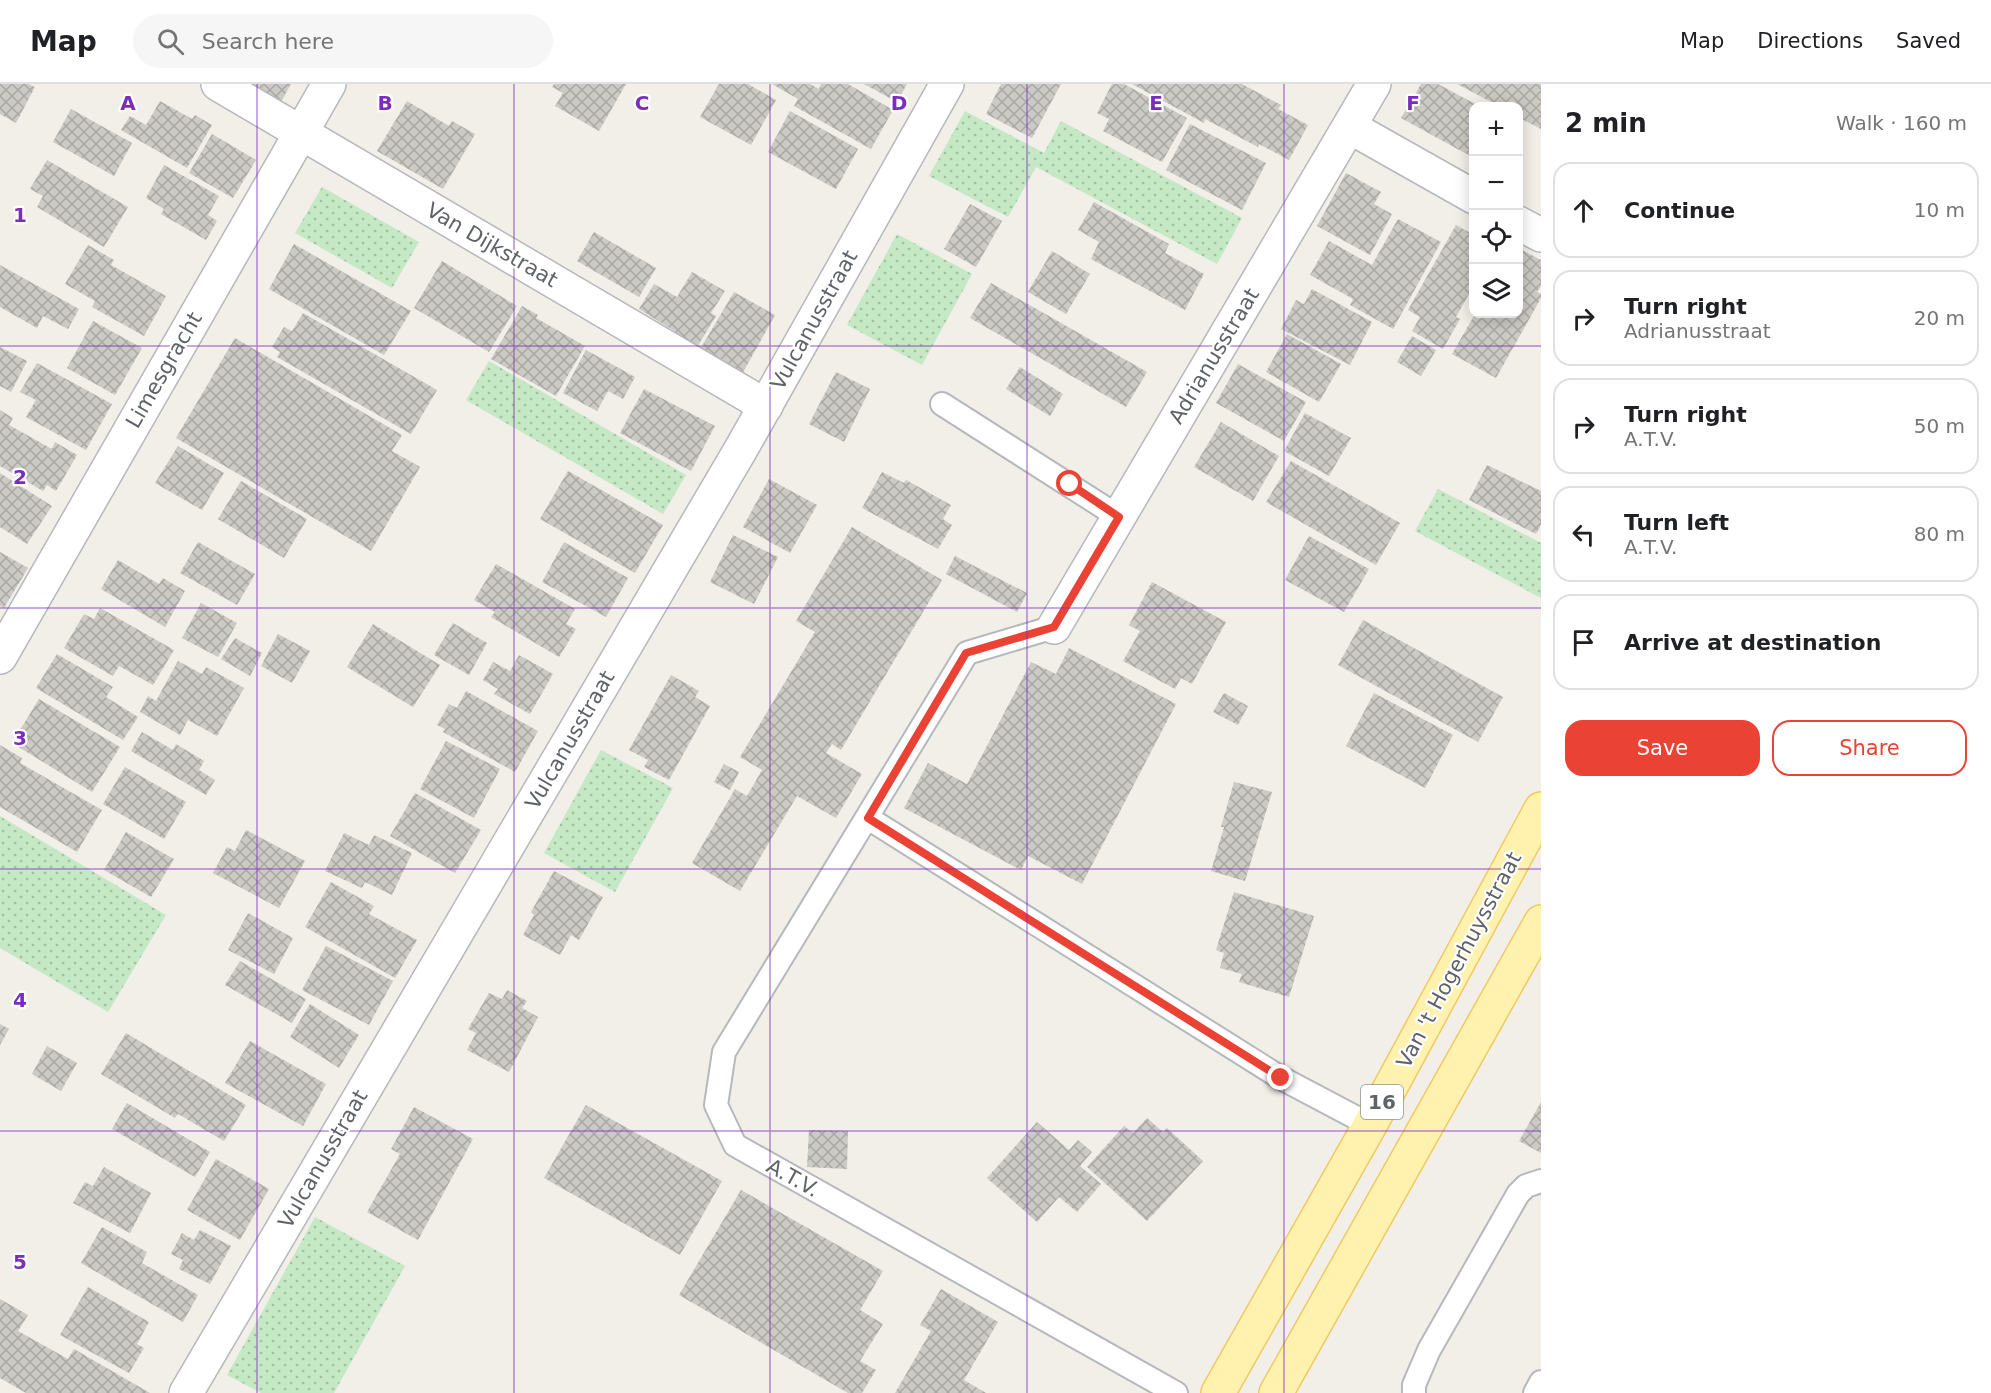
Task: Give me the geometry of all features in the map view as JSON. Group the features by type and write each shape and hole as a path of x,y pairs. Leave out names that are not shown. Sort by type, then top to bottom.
{"main road":[{"name":"Van 't Hogerhuysstraat","path":"1218,1393 1370,1125 1541,809"},
{"name":"16","path":"1276,1393 1541,922"}],"street":[{"name":"Van Dijkstraat","path":"218,84 766,406"},
{"name":"Limesgracht","path":"0,657 329,84"},
{"name":"Vulcanusstraat","path":"186,1393 766,406 947,84"},
{"name":"Adrianusstraat","path":"1054,627 1374,84"},
{"path":"1350,127 1469,195"},
{"path":"1523,226 1541,235"}],"lane":[{"path":"942,404 1119,517"},
{"name":"A.T.V.","path":"1054,627 966,653 724,1052 716,1105 735,1145 1176,1393"},
{"path":"868,818 1281,1078 1370,1125"},
{"path":"1414,1393 1414,1385 1429,1350 1518,1194 1526,1186 1541,1181"},
{"path":"1535,1393 1541,1382"}],"green space":[{"path":"965,111 1044,153 1061,121 1242,218 1217,264 1036,167 1008,217 929,176"},
{"path":"322,187 419,242 392,288 295,233"},
{"path":"897,234 972,274 922,365 847,325"},
{"path":"489,361 686,475 663,514 466,400"},
{"path":"1438,489 1541,543 1541,598 1415,531"},
{"path":"601,750 673,788 615,892 544,853"},
{"path":"0,816 166,915 108,1012 0,948"},
{"path":"315,1217 405,1266 334,1393 261,1393 227,1375"}],"building":[{"path":"0,84 28,84 35,87 16,123 0,114"},
{"path":"250,84 291,84 281,102"},
{"path":"554,84 626,84 599,131 555,106 563,93 552,87"},
{"path":"719,84 748,84 776,100 751,145 700,117"},
{"path":"772,84 810,84 819,89 821,84 848,84 893,110 871,149 794,106 798,99"},
{"path":"864,84 907,84 897,102"},
{"path":"1001,84 1061,84 1032,138 986,114"},
{"path":"1112,84 1124,84 1187,118 1162,162 1103,131 1109,119 1097,113"},
{"path":"1132,84 1242,84 1281,105 1278,109 1308,125 1289,160 1259,144 1258,147 1205,119 1204,123"},
{"path":"1421,84 1438,84 1472,102 1469,102 1469,155 1401,118"},
{"path":"1457,84 1541,84 1541,129 1523,120 1523,102 1491,102"},
{"path":"160,101 192,119 195,115 212,125 187,168 121,130 130,116 146,125"},
{"path":"407,101 449,126 452,121 475,134 443,189 377,151"},
{"path":"71,109 132,143 114,176 53,142"},
{"path":"790,111 858,149 836,189 768,152"},
{"path":"1190,124 1266,163 1242,210 1166,170"},
{"path":"212,134 256,160 233,198 189,173"},
{"path":"47,160 128,207 104,247 37,207 43,196 30,189"},
{"path":"164,165 219,196 208,215 217,221 206,240 161,214 164,209 146,198"},
{"path":"1346,173 1381,192 1374,204 1392,214 1370,255 1317,226"},
{"path":"1094,202 1169,244 1165,253 1204,274 1185,310 1091,259 1099,242 1078,230"},
{"path":"970,204 1002,221 976,267 944,249"},
{"path":"1398,219 1441,242 1393,329 1350,305 1353,299 1310,275 1329,241 1372,265"},
{"path":"1456,225 1469,232 1469,294 1456,317 1460,319 1443,349 1412,331 1420,317 1408,310"},
{"path":"594,232 656,268 639,297 577,261"},
{"path":"294,244 411,311 384,355 269,289"},
{"path":"88,245 114,260 111,265 166,296 144,336 92,307 95,301 65,284"},
{"path":"1052,251 1090,274 1066,314 1028,292"},
{"path":"1523,251 1541,260 1541,286 1537,292 1541,294 1541,298 1496,378 1452,354 1473,318 1523,318"},
{"path":"442,261 517,306 489,352 414,308"},
{"path":"0,265 79,309 68,329 43,316 37,328 0,307"},
{"path":"692,272 725,291 711,313 716,316 694,352 673,339 676,332 639,309 654,284 677,297"},
{"path":"991,283 1147,372 1126,407 970,318"},
{"path":"1312,289 1372,322 1350,365 1281,329 1296,300 1304,304"},
{"path":"734,292 775,315 741,376 699,351"},
{"path":"522,306 538,315 536,318 585,346 556,396 491,359"},
{"path":"303,313 437,390 411,434 277,357 280,352 272,347 284,327 292,331"},
{"path":"93,321 142,348 115,395 67,368"},
{"path":"1287,334 1341,364 1319,402 1266,372"},
{"path":"1412,336 1436,350 1421,376 1397,362"},
{"path":"235,338 402,435 392,451 420,467 371,551 176,438"},
{"path":"0,347 27,361 11,392 0,386"},
{"path":"586,350 635,377 623,399 608,391 597,411 563,393"},
{"path":"37,363 112,404 86,450 26,417 36,400 20,392"},
{"path":"1238,364 1306,402 1284,441 1216,403"},
{"path":"1020,367 1063,394 1050,416 1006,389"},
{"path":"836,372 870,389 844,442 809,424"},
{"path":"644,389 715,426 691,471 620,433"},
{"path":"0,410 13,418 9,425 52,449 55,442 77,455 56,491 47,485 43,491 0,466"},
{"path":"1305,413 1351,438 1329,476 1284,451"},
{"path":"1221,422 1279,456 1253,501 1194,467"},
{"path":"178,446 224,473 202,510 155,483"},
{"path":"1291,461 1400,523 1376,565 1266,502"},
{"path":"1487,465 1541,491 1541,525 1536,534 1469,500"},
{"path":"568,471 663,525 635,573 540,519"},
{"path":"882,472 904,483 906,480 951,505 943,519 952,525 938,549 862,508"},
{"path":"0,473 52,506 27,544 0,527"},
{"path":"769,479 817,505 790,553 743,527"},
{"path":"241,481 307,519 284,558 218,519"},
{"path":"852,527 942,580 841,750 832,744 826,753 862,774 836,818 797,796 740,891 692,863 735,789 747,796 762,770 740,757 815,632 796,621"},
{"path":"733,535 778,557 754,604 710,582"},
{"path":"1309,536 1369,569 1344,612 1285,580"},
{"path":"198,542 255,574 237,605 180,573"},
{"path":"564,542 628,578 606,617 542,582"},
{"path":"0,552 28,568 4,608 0,606"},
{"path":"955,556 1027,593 1017,612 946,574"},
{"path":"118,560 159,584 163,578 185,591 165,627 101,589"},
{"path":"496,564 575,609 566,624 576,629 559,657 491,617 495,612 474,600"},
{"path":"1152,582 1226,622 1192,684 1181,678 1175,689 1123,661 1140,631 1129,625"},
{"path":"201,603 237,623 218,657 182,638"},
{"path":"100,608 174,650 153,685 119,666 113,676 64,648 84,614 94,619"},
{"path":"1363,620 1503,697 1478,742 1338,665"},
{"path":"453,623 487,643 469,675 434,655"},
{"path":"373,624 440,665 413,707 347,667"},
{"path":"278,634 310,651 292,683 261,666"},
{"path":"235,638 262,653 250,676 221,659"},
{"path":"1069,648 1176,704 1082,884 1028,856 1021,870 904,808 928,763 967,784 1031,662 1056,674"},
{"path":"57,654 113,687 106,697 138,717 123,740 36,688"},
{"path":"519,655 553,674 530,714 494,694 498,689 483,680 493,662 510,671"},
{"path":"178,661 202,674 206,667 244,688 217,736 188,720 180,735 140,712 148,696 156,701"},
{"path":"671,675 699,691 695,697 710,706 669,780 644,767 648,760 629,750"},
{"path":"466,691 538,731 515,772 443,732 445,729 437,725 449,704 457,708"},
{"path":"1224,693 1248,706 1238,725 1213,712"},
{"path":"1374,693 1453,735 1425,788 1346,746"},
{"path":"39,699 120,747 92,792 12,743"},
{"path":"142,732 173,750 176,744 204,761 199,770 215,780 206,795 131,751"},
{"path":"446,741 500,769 474,818 420,789"},
{"path":"0,745 22,758 20,763 102,810 77,852 0,807"},
{"path":"724,764 739,772 730,790 714,782"},
{"path":"125,767 186,802 164,839 103,804"},
{"path":"1234,782 1272,792 1245,881 1211,871"},
{"path":"415,793 481,830 455,873 390,836"},
{"path":"246,830 305,861 279,908 213,873 227,847 235,851"},
{"path":"126,832 174,859 151,897 104,870"},
{"path":"344,833 369,845 374,835 412,853 392,895 365,882 362,888 325,871"},
{"path":"554,871 603,897 579,940 571,935 560,955 523,935 534,915 531,912"},
{"path":"331,882 374,906 369,914 417,940 395,978 305,927"},
{"path":"1234,892 1314,916 1289,997 1239,982 1242,974 1220,968 1224,953 1216,950"},
{"path":"248,913 293,938 274,974 228,950"},
{"path":"326,946 393,981 369,1025 302,990"},
{"path":"240,961 306,999 292,1023 225,985"},
{"path":"507,990 527,1001 522,1008 538,1017 509,1072 467,1050 476,1033 468,1029 489,993 502,999"},
{"path":"310,1004 359,1035 339,1068 290,1037"},
{"path":"0,1024 9,1029 0,1045"},
{"path":"126,1033 246,1105 224,1141 178,1114 175,1118 101,1074"},
{"path":"250,1041 326,1084 303,1126 225,1083"},
{"path":"47,1046 77,1063 61,1091 32,1074"},
{"path":"1541,1102 1541,1153 1519,1141"},
{"path":"127,1103 210,1152 195,1177 112,1129"},
{"path":"586,1105 722,1181 680,1255 544,1178"},
{"path":"414,1107 473,1139 418,1240 367,1212 400,1154 391,1149"},
{"path":"1147,1118 1163,1132 1167,1128 1203,1161 1147,1221 1087,1167 1124,1126 1133,1133"},
{"path":"1037,1122 1069,1150 1078,1140 1092,1152 1080,1166 1101,1184 1077,1212 1059,1197 1037,1222 987,1178"},
{"path":"809,1130 848,1131 847,1169 807,1167"},
{"path":"216,1159 269,1189 240,1240 187,1210"},
{"path":"104,1167 151,1193 130,1233 73,1203 85,1182 93,1186"},
{"path":"741,1190 883,1271 860,1310 883,1324 860,1361 876,1370 862,1393 848,1393 679,1295"},
{"path":"102,1227 147,1252 142,1263 198,1295 183,1322 81,1263"},
{"path":"200,1230 231,1246 210,1284 179,1269 183,1260 171,1254 182,1233 194,1240"},
{"path":"88,1287 149,1322 137,1344 144,1348 129,1373 60,1335"},
{"path":"941,1289 998,1322 964,1380 986,1393 895,1393 931,1331 920,1325"},
{"path":"0,1299 28,1315 18,1331 68,1359 74,1349 150,1393 26,1393 0,1378"}],"route":[{"path":"1070,484 1119,517 1054,627 966,653 868,818 1281,1078"}]}
